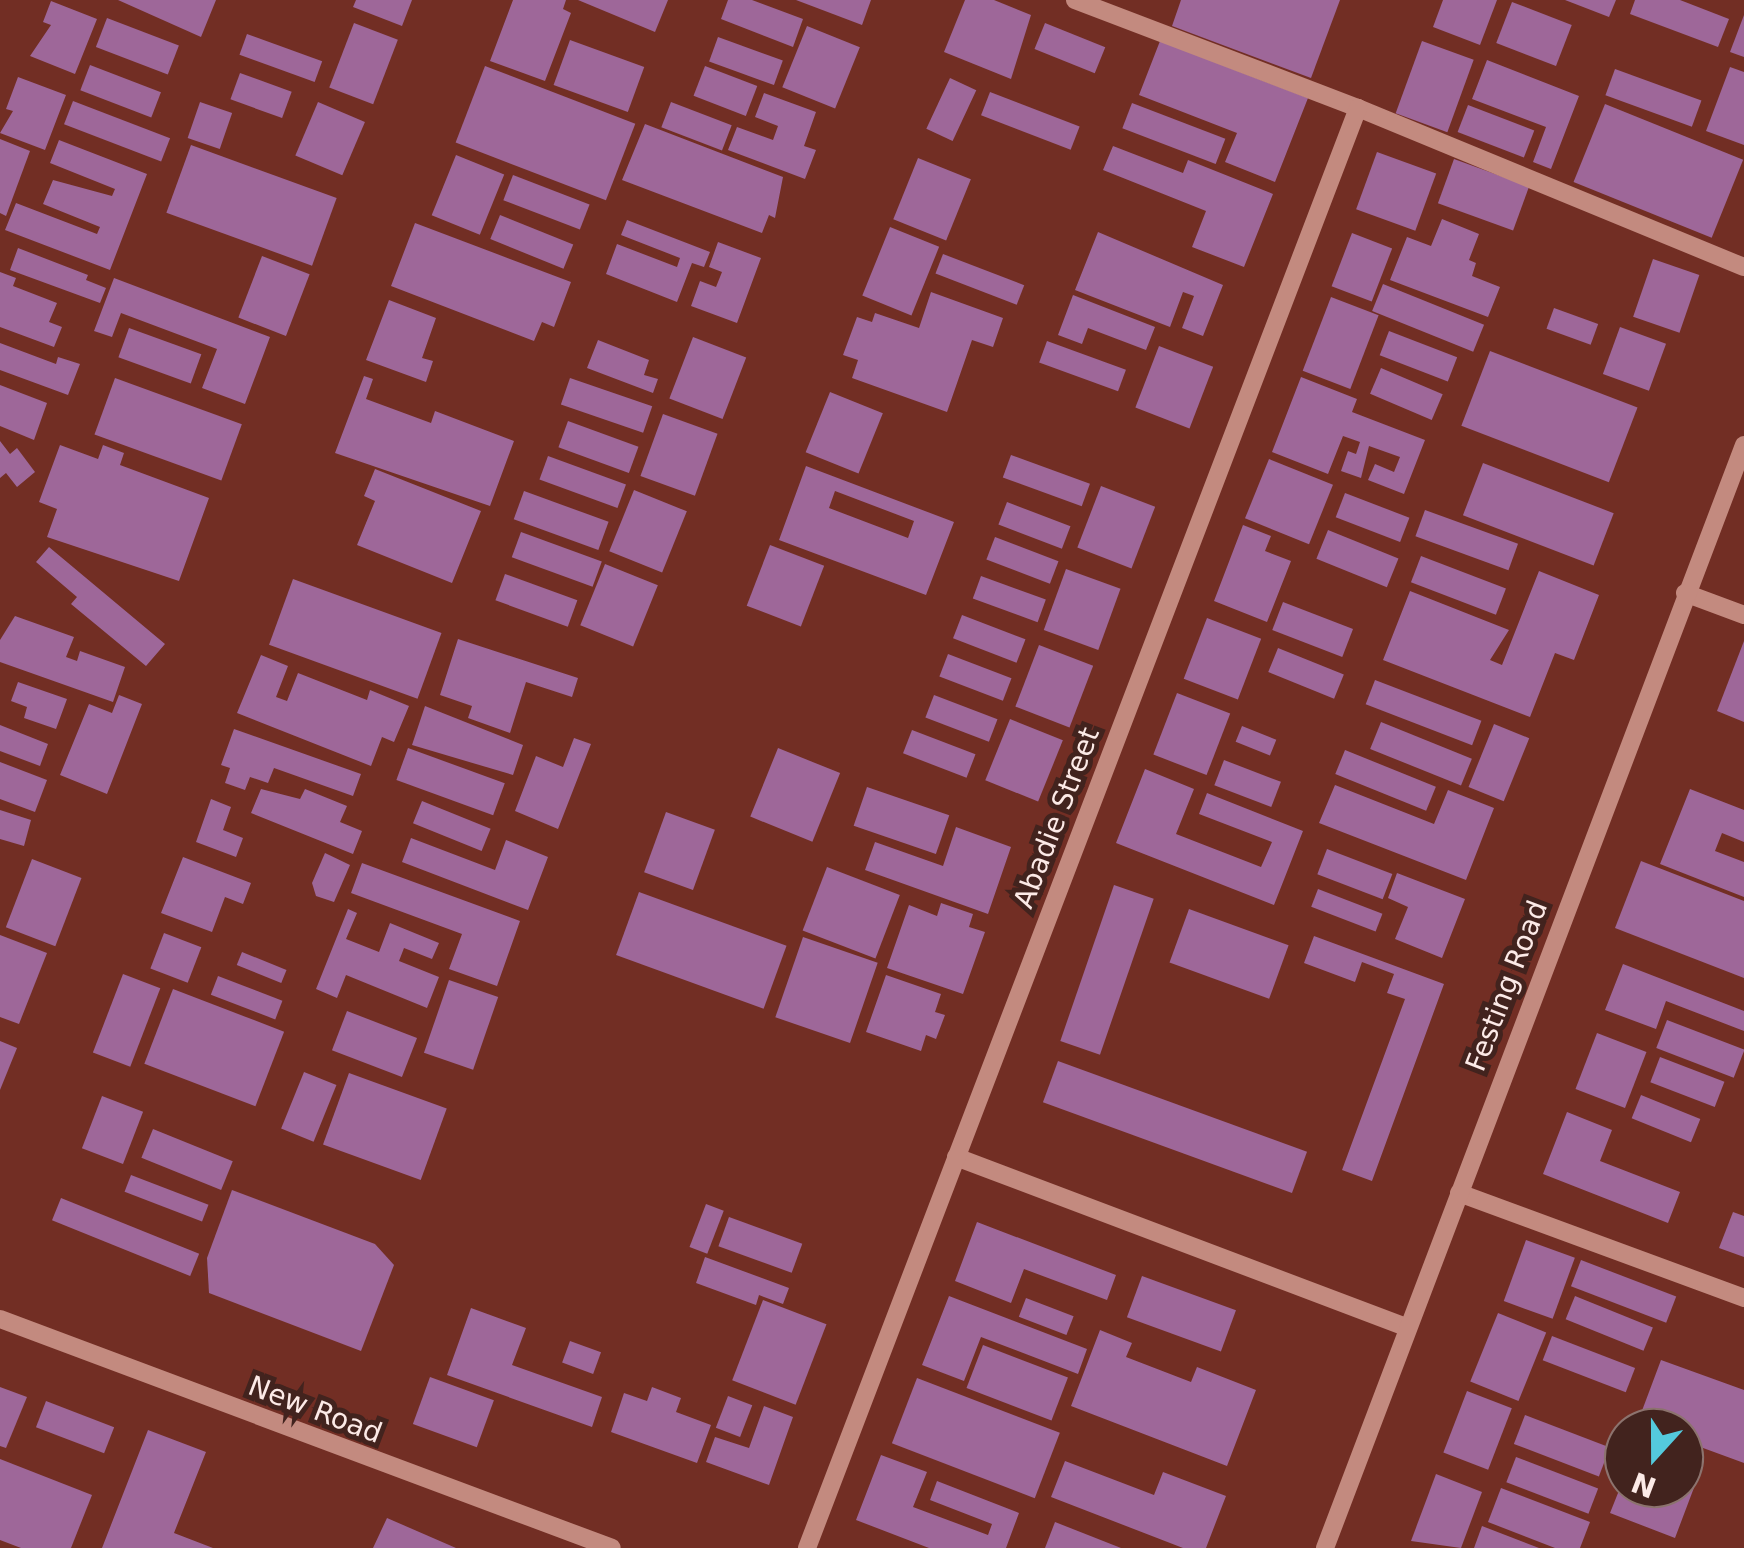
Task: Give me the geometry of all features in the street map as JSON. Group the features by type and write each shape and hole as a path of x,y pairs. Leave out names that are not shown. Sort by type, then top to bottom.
{"street":[{"path":"1075,0 1358,108 1744,267"},
{"name":"Abadie Street","path":"807,1548 1358,108"},
{"name":"Festing Road","path":"1324,1548 1744,445"},
{"path":"1686,592 1744,615"},
{"path":"956,1158 1408,1328"},
{"path":"1459,1193 1744,1298"},
{"name":"New Road","path":"0,1320 612,1548"}],"building":[{"path":"118,0 216,0 201,37"},
{"path":"356,0 412,0 402,26 353,7"},
{"path":"513,0 566,0 563,9 571,13 545,81 490,61"},
{"path":"578,0 668,0 655,32"},
{"path":"728,0 752,0 803,19 793,47 721,19"},
{"path":"796,0 871,0 862,25"},
{"path":"965,0 994,0 1031,15 1011,79 944,52"},
{"path":"1181,0 1340,0 1311,78 1172,26"},
{"path":"1443,0 1497,0 1480,45 1433,27"},
{"path":"1565,0 1616,0 1609,17"},
{"path":"1635,0 1680,0 1729,19 1718,47 1630,14"},
{"path":"51,1 97,19 75,74 30,56 51,25 43,22"},
{"path":"1512,2 1572,25 1556,66 1496,43"},
{"path":"1744,15 1744,57 1730,52"},
{"path":"107,18 179,46 168,75 96,47"},
{"path":"354,23 398,40 373,104 329,87"},
{"path":"1045,23 1105,47 1095,73 1035,49"},
{"path":"807,26 860,47 835,109 782,87"},
{"path":"247,34 322,61 315,82 239,55"},
{"path":"718,37 783,61 774,85 709,61"},
{"path":"570,40 644,67 628,112 554,85"},
{"path":"1160,41 1308,98 1275,182 1225,162 1237,133 1139,95"},
{"path":"1422,41 1474,60 1447,132 1396,113"},
{"path":"1487,60 1579,96 1551,169 1533,162 1546,127 1472,99"},
{"path":"90,65 161,92 151,117 80,90"},
{"path":"485,66 635,124 606,200 456,143"},
{"path":"705,66 757,86 746,116 694,96"},
{"path":"1730,67 1744,72 1744,145 1706,131"},
{"path":"1615,69 1701,100 1692,127 1605,95"},
{"path":"240,73 292,92 282,118 230,99"},
{"path":"18,77 66,95 45,150 0,133 13,111 6,109"},
{"path":"950,78 976,90 953,141 926,129"},
{"path":"990,92 1080,126 1071,150 981,115"},
{"path":"764,93 816,112 804,146 816,150 805,179 728,150 737,127 773,140 778,126 755,117"},
{"path":"73,101 170,138 161,162 64,124"},
{"path":"200,102 232,113 220,149 188,138"},
{"path":"318,102 365,122 342,175 295,155"},
{"path":"671,102 732,125 722,151 661,127"},
{"path":"1132,103 1225,139 1216,164 1122,128"},
{"path":"1605,104 1743,160 1712,238 1574,182"},
{"path":"1468,105 1534,130 1524,158 1458,132"},
{"path":"645,124 783,177 775,218 769,215 762,233 622,180"},
{"path":"0,139 30,151 6,216 0,213"},
{"path":"59,140 147,174 110,270 5,230 16,203 97,234 100,227 43,204 53,180 112,196 115,189 50,163"},
{"path":"191,145 337,198 312,266 166,213"},
{"path":"1113,146 1183,173 1188,160 1273,194 1244,267 1192,247 1206,211 1103,170"},
{"path":"1377,152 1436,174 1415,231 1356,209"},
{"path":"456,155 504,174 480,235 432,215"},
{"path":"918,158 971,179 946,241 893,219"},
{"path":"1454,159 1529,186 1513,231 1438,203"},
{"path":"513,175 590,204 580,230 503,200"},
{"path":"500,215 573,245 564,269 490,239"},
{"path":"1442,219 1479,234 1469,260 1476,263 1472,276 1500,287 1488,317 1390,280 1407,237 1431,246"},
{"path":"627,220 710,252 704,267 692,263 677,302 606,274 617,244 677,267 680,258 621,235"},
{"path":"415,223 571,282 554,327 542,322 534,341 391,286"},
{"path":"890,227 939,247 911,315 862,296"},
{"path":"1098,232 1223,285 1203,336 1182,328 1194,296 1183,292 1170,327 1075,290"},
{"path":"1352,233 1392,248 1372,302 1332,286"},
{"path":"718,242 761,258 737,323 691,306 700,281 716,287 722,272 709,267"},
{"path":"18,248 88,275 86,280 106,288 100,303 10,270"},
{"path":"943,254 1024,285 1017,305 935,274"},
{"path":"262,256 310,274 286,336 238,318"},
{"path":"1653,259 1699,275 1679,333 1633,317"},
{"path":"0,272 16,278 13,286 57,303 49,322 62,327 54,347 0,327"},
{"path":"114,278 270,337 245,404 202,388 217,349 121,313 112,337 94,331"},
{"path":"1383,284 1484,325 1473,352 1372,311"},
{"path":"931,292 1003,318 993,347 972,340 947,412 852,378 858,360 843,355 857,317 872,322 875,313 919,328"},
{"path":"1073,295 1155,327 1146,350 1088,328 1082,344 1058,335"},
{"path":"1331,297 1379,315 1350,389 1303,371"},
{"path":"389,300 436,318 422,358 433,361 426,382 366,360"},
{"path":"1554,308 1598,324 1591,345 1546,329"},
{"path":"1620,327 1666,344 1649,391 1603,374"},
{"path":"129,328 201,354 191,383 118,357"},
{"path":"1389,331 1457,357 1448,381 1380,355"},
{"path":"693,337 746,357 723,419 669,399"},
{"path":"598,340 649,360 644,375 658,379 653,393 587,368"},
{"path":"1047,341 1126,370 1118,391 1039,363"},
{"path":"0,343 56,364 58,357 80,364 68,395 0,370"},
{"path":"1159,346 1213,367 1189,428 1135,408"},
{"path":"1490,351 1638,408 1609,482 1461,426"},
{"path":"1381,368 1443,394 1432,420 1370,394"},
{"path":"364,376 373,379 366,399 431,423 435,411 514,441 490,506 335,453"},
{"path":"1301,377 1357,399 1352,412 1425,440 1404,494 1368,480 1375,464 1394,472 1400,457 1369,446 1361,478 1341,471 1348,451 1356,454 1360,442 1343,436 1328,474 1272,452"},
{"path":"115,378 242,424 221,481 94,434"},
{"path":"570,378 652,406 643,433 561,404"},
{"path":"0,385 47,403 34,440 0,426"},
{"path":"830,392 883,413 859,474 806,452"},
{"path":"663,414 718,434 695,496 640,476"},
{"path":"568,421 638,447 629,473 558,447"},
{"path":"0,441 10,454 17,448 35,472 17,487 6,473 0,478"},
{"path":"60,445 98,459 103,445 124,453 120,465 209,498 179,581 47,537 57,509 39,502"},
{"path":"1011,455 1090,484 1082,506 1003,478"},
{"path":"548,456 626,484 617,508 539,479"},
{"path":"1269,459 1333,485 1309,544 1245,518"},
{"path":"1483,463 1614,513 1594,565 1463,515"},
{"path":"806,466 954,522 926,595 779,540","holes":["835,491 914,521 908,538 829,508"]},
{"path":"375,469 481,511 452,583 357,545 375,501 364,496"},
{"path":"1101,486 1155,507 1131,568 1077,548"},
{"path":"634,490 687,511 662,573 609,551"},
{"path":"524,491 609,522 598,550 514,519"},
{"path":"1345,493 1409,518 1400,542 1336,517"},
{"path":"1007,502 1070,526 1062,549 998,524"},
{"path":"1425,510 1518,544 1508,570 1415,536"},
{"path":"1243,525 1271,536 1265,551 1291,561 1267,622 1214,601"},
{"path":"1328,530 1398,558 1387,587 1316,559"},
{"path":"521,532 602,561 593,587 512,557"},
{"path":"995,537 1058,561 1050,584 986,559"},
{"path":"770,545 824,566 801,626 747,606"},
{"path":"49,547 165,644 146,666 71,604 77,597 36,562"},
{"path":"1421,556 1506,589 1496,615 1411,582"},
{"path":"605,564 658,585 633,647 580,625"},
{"path":"1066,569 1121,589 1098,650 1044,630"},
{"path":"1539,571 1599,595 1574,660 1555,653 1530,717 1383,660 1410,591 1509,630 1490,660 1502,665"},
{"path":"505,574 577,600 568,627 495,600"},
{"path":"981,576 1046,600 1038,622 973,599"},
{"path":"293,579 441,633 418,699 269,645"},
{"path":"1283,602 1353,629 1342,657 1272,630"},
{"path":"962,615 1025,639 1017,663 953,638"},
{"path":"15,616 74,637 66,657 77,661 80,651 125,667 113,702 0,662 0,640"},
{"path":"1207,618 1261,639 1238,699 1184,679"},
{"path":"458,639 578,678 572,697 526,682 510,733 468,718 472,706 440,695"},
{"path":"1744,641 1744,722 1717,711"},
{"path":"1039,645 1093,666 1069,727 1015,707"},
{"path":"1278,648 1344,675 1334,699 1268,672"},
{"path":"948,654 1011,678 1003,701 939,676"},
{"path":"261,655 288,666 276,697 287,701 298,673 367,700 370,690 409,706 394,742 382,737 371,766 237,713"},
{"path":"1375,680 1481,721 1472,745 1366,704"},
{"path":"18,682 67,699 56,729 24,718 27,707 11,701"},
{"path":"1177,693 1230,713 1207,775 1153,755"},
{"path":"119,695 142,704 107,794 60,775 89,704 112,713"},
{"path":"934,695 997,719 989,742 925,717"},
{"path":"425,706 523,745 513,775 412,745"},
{"path":"1010,719 1063,740 1038,802 985,780"},
{"path":"1381,722 1472,759 1461,786 1370,749"},
{"path":"1494,724 1529,738 1504,801 1469,787"},
{"path":"0,725 48,744 40,766 0,751"},
{"path":"1242,726 1276,740 1270,756 1236,742"},
{"path":"234,729 361,774 353,796 274,768 268,783 250,777 245,790 225,783 230,768 221,765"},
{"path":"912,730 975,754 967,778 903,753"},
{"path":"574,738 591,744 558,829 515,811 536,756 563,767"},
{"path":"408,748 505,783 493,815 396,780"},
{"path":"778,748 840,773 812,842 750,817"},
{"path":"1345,750 1436,787 1426,811 1335,774"},
{"path":"1224,760 1281,782 1271,807 1214,785"},
{"path":"0,762 47,780 35,812 0,799"},
{"path":"1145,769 1194,789 1176,834 1261,867 1272,842 1199,814 1207,793 1303,831 1274,905 1116,843"},
{"path":"1335,785 1434,824 1448,790 1494,808 1466,880 1319,823"},
{"path":"867,787 949,815 936,854 854,826"},
{"path":"261,789 300,799 305,789 347,806 340,822 362,831 353,854 251,813"},
{"path":"1690,789 1744,810 1744,842 1722,833 1715,851 1744,862 1744,897 1660,864"},
{"path":"211,799 231,807 223,830 243,838 236,857 196,842"},
{"path":"422,801 491,829 482,851 413,823"},
{"path":"0,810 31,820 24,846 0,839"},
{"path":"666,812 715,830 693,890 644,872"},
{"path":"956,827 1011,847 988,914 865,870 875,842 943,866"},
{"path":"411,838 495,870 506,840 548,857 528,910 402,862"},
{"path":"1327,849 1392,874 1383,899 1317,874"},
{"path":"325,853 350,865 334,902 316,896 312,883"},
{"path":"183,857 251,883 243,904 225,897 212,932 161,913"},
{"path":"32,859 81,878 55,946 6,927"},
{"path":"1641,861 1744,901 1744,978 1615,928"},
{"path":"362,863 520,921 497,986 449,969 462,934 351,893"},
{"path":"827,867 900,895 875,958 803,930"},
{"path":"1397,873 1465,899 1442,958 1395,939 1408,907 1388,898"},
{"path":"1114,885 1154,899 1100,1055 1060,1041"},
{"path":"1318,889 1382,914 1376,931 1311,907"},
{"path":"639,892 787,946 764,1009 616,955"},
{"path":"941,903 973,914 969,927 985,932 963,994 887,968 909,905 937,916"},
{"path":"348,909 357,913 346,939 379,952 390,923 439,943 432,959 404,948 399,961 439,977 427,1008 346,975 337,998 316,989"},
{"path":"1189,909 1289,945 1269,999 1170,963"},
{"path":"164,933 201,947 188,983 150,968"},
{"path":"0,935 47,953 19,1024 0,1017"},
{"path":"1314,936 1444,984 1372,1181 1342,1170 1405,999 1387,993 1394,974 1362,962 1355,982 1304,963"},
{"path":"803,937 878,963 850,1043 775,1017"},
{"path":"242,952 287,970 281,983 237,965"},
{"path":"1623,964 1744,1011 1744,1031 1666,1001 1656,1029 1605,1010"},
{"path":"123,974 160,988 130,1067 93,1052"},
{"path":"886,975 941,994 935,1012 945,1015 936,1039 926,1035 921,1051 866,1032"},
{"path":"218,976 282,1001 275,1019 211,995"},
{"path":"449,980 498,997 473,1070 424,1053"},
{"path":"173,989 284,1032 255,1106 144,1064"},
{"path":"347,1011 417,1038 402,1077 332,1050"},
{"path":"1667,1020 1744,1050 1734,1078 1656,1048"},
{"path":"1597,1033 1646,1052 1625,1108 1575,1089"},
{"path":"0,1041 17,1048 0,1090"},
{"path":"1660,1057 1724,1082 1715,1107 1650,1082"},
{"path":"1058,1061 1307,1152 1292,1193 1043,1102"},
{"path":"304,1072 336,1085 314,1142 281,1129"},
{"path":"349,1073 447,1109 421,1180 323,1144"},
{"path":"1641,1095 1700,1119 1691,1142 1632,1118"},
{"path":"102,1096 143,1112 123,1164 82,1148"},
{"path":"1567,1112 1612,1130 1600,1161 1680,1192 1668,1223 1543,1174"},
{"path":"153,1129 233,1161 221,1190 141,1158"},
{"path":"131,1175 208,1205 202,1222 125,1192"},
{"path":"232,1190 375,1244 394,1265 361,1351 209,1293 207,1258"},
{"path":"61,1198 199,1254 190,1276 52,1220"},
{"path":"706,1204 724,1211 707,1254 690,1247"},
{"path":"1733,1212 1744,1216 1744,1257 1719,1248"},
{"path":"729,1217 802,1244 792,1273 718,1246"},
{"path":"977,1222 1116,1275 1107,1300 1024,1269 1011,1303 955,1281"},
{"path":"1526,1240 1575,1258 1553,1319 1504,1301"},
{"path":"705,1257 789,1288 783,1304 759,1295 756,1305 696,1283"},
{"path":"1581,1260 1676,1297 1666,1323 1571,1286"},
{"path":"1142,1276 1236,1310 1221,1352 1127,1317"},
{"path":"949,1296 1087,1349 1078,1374 981,1337 964,1381 922,1365"},
{"path":"1575,1296 1653,1327 1644,1351 1566,1319"},
{"path":"1026,1298 1074,1316 1066,1335 1019,1317"},
{"path":"763,1300 826,1324 796,1405 732,1380"},
{"path":"471,1308 526,1328 512,1365 602,1397 592,1427 447,1375"},
{"path":"1498,1313 1546,1332 1518,1401 1470,1382"},
{"path":"1100,1330 1132,1343 1126,1357 1191,1382 1197,1367 1256,1390 1227,1466 1071,1406"},
{"path":"1552,1336 1635,1368 1626,1392 1543,1360"},
{"path":"570,1341 601,1352 593,1374 562,1363"},
{"path":"983,1345 1068,1378 1051,1421 967,1388"},
{"path":"1661,1360 1744,1390 1744,1463 1704,1448 1704,1408 1643,1408"},
{"path":"430,1377 494,1400 477,1447 413,1424"},
{"path":"917,1378 1060,1433 1035,1498 892,1443"},
{"path":"0,1387 27,1397 6,1448 0,1446"},
{"path":"652,1387 681,1398 676,1412 711,1425 697,1463 611,1432 624,1393 647,1401"},
{"path":"1467,1391 1512,1408 1488,1470 1443,1453"},
{"path":"728,1396 752,1405 740,1437 716,1428"},
{"path":"46,1401 114,1427 104,1453 36,1427"},
{"path":"764,1406 793,1417 769,1485 706,1462 715,1437 749,1448"},
{"path":"1525,1415 1604,1445 1599,1477 1514,1444"},
{"path":"148,1430 206,1452 174,1533 213,1548 102,1548"},
{"path":"881,1455 927,1472 913,1507 988,1535 992,1524 930,1500 937,1481 1019,1513 1006,1548 929,1548 856,1520"},
{"path":"1516,1457 1598,1489 1588,1514 1506,1482"},
{"path":"0,1459 92,1495 71,1548 21,1548 0,1540"},
{"path":"1065,1461 1154,1495 1163,1472 1226,1496 1206,1548 1183,1548 1051,1497"},
{"path":"1436,1474 1482,1492 1461,1548 1411,1541"},
{"path":"1501,1488 1590,1522 1580,1548 1555,1548 1488,1522"},
{"path":"1612,1508 1686,1508 1675,1538 1610,1513"},
{"path":"387,1518 456,1548 373,1548"},
{"path":"1055,1522 1121,1548 1045,1548"},
{"path":"1482,1526 1539,1548 1474,1548"}]}
